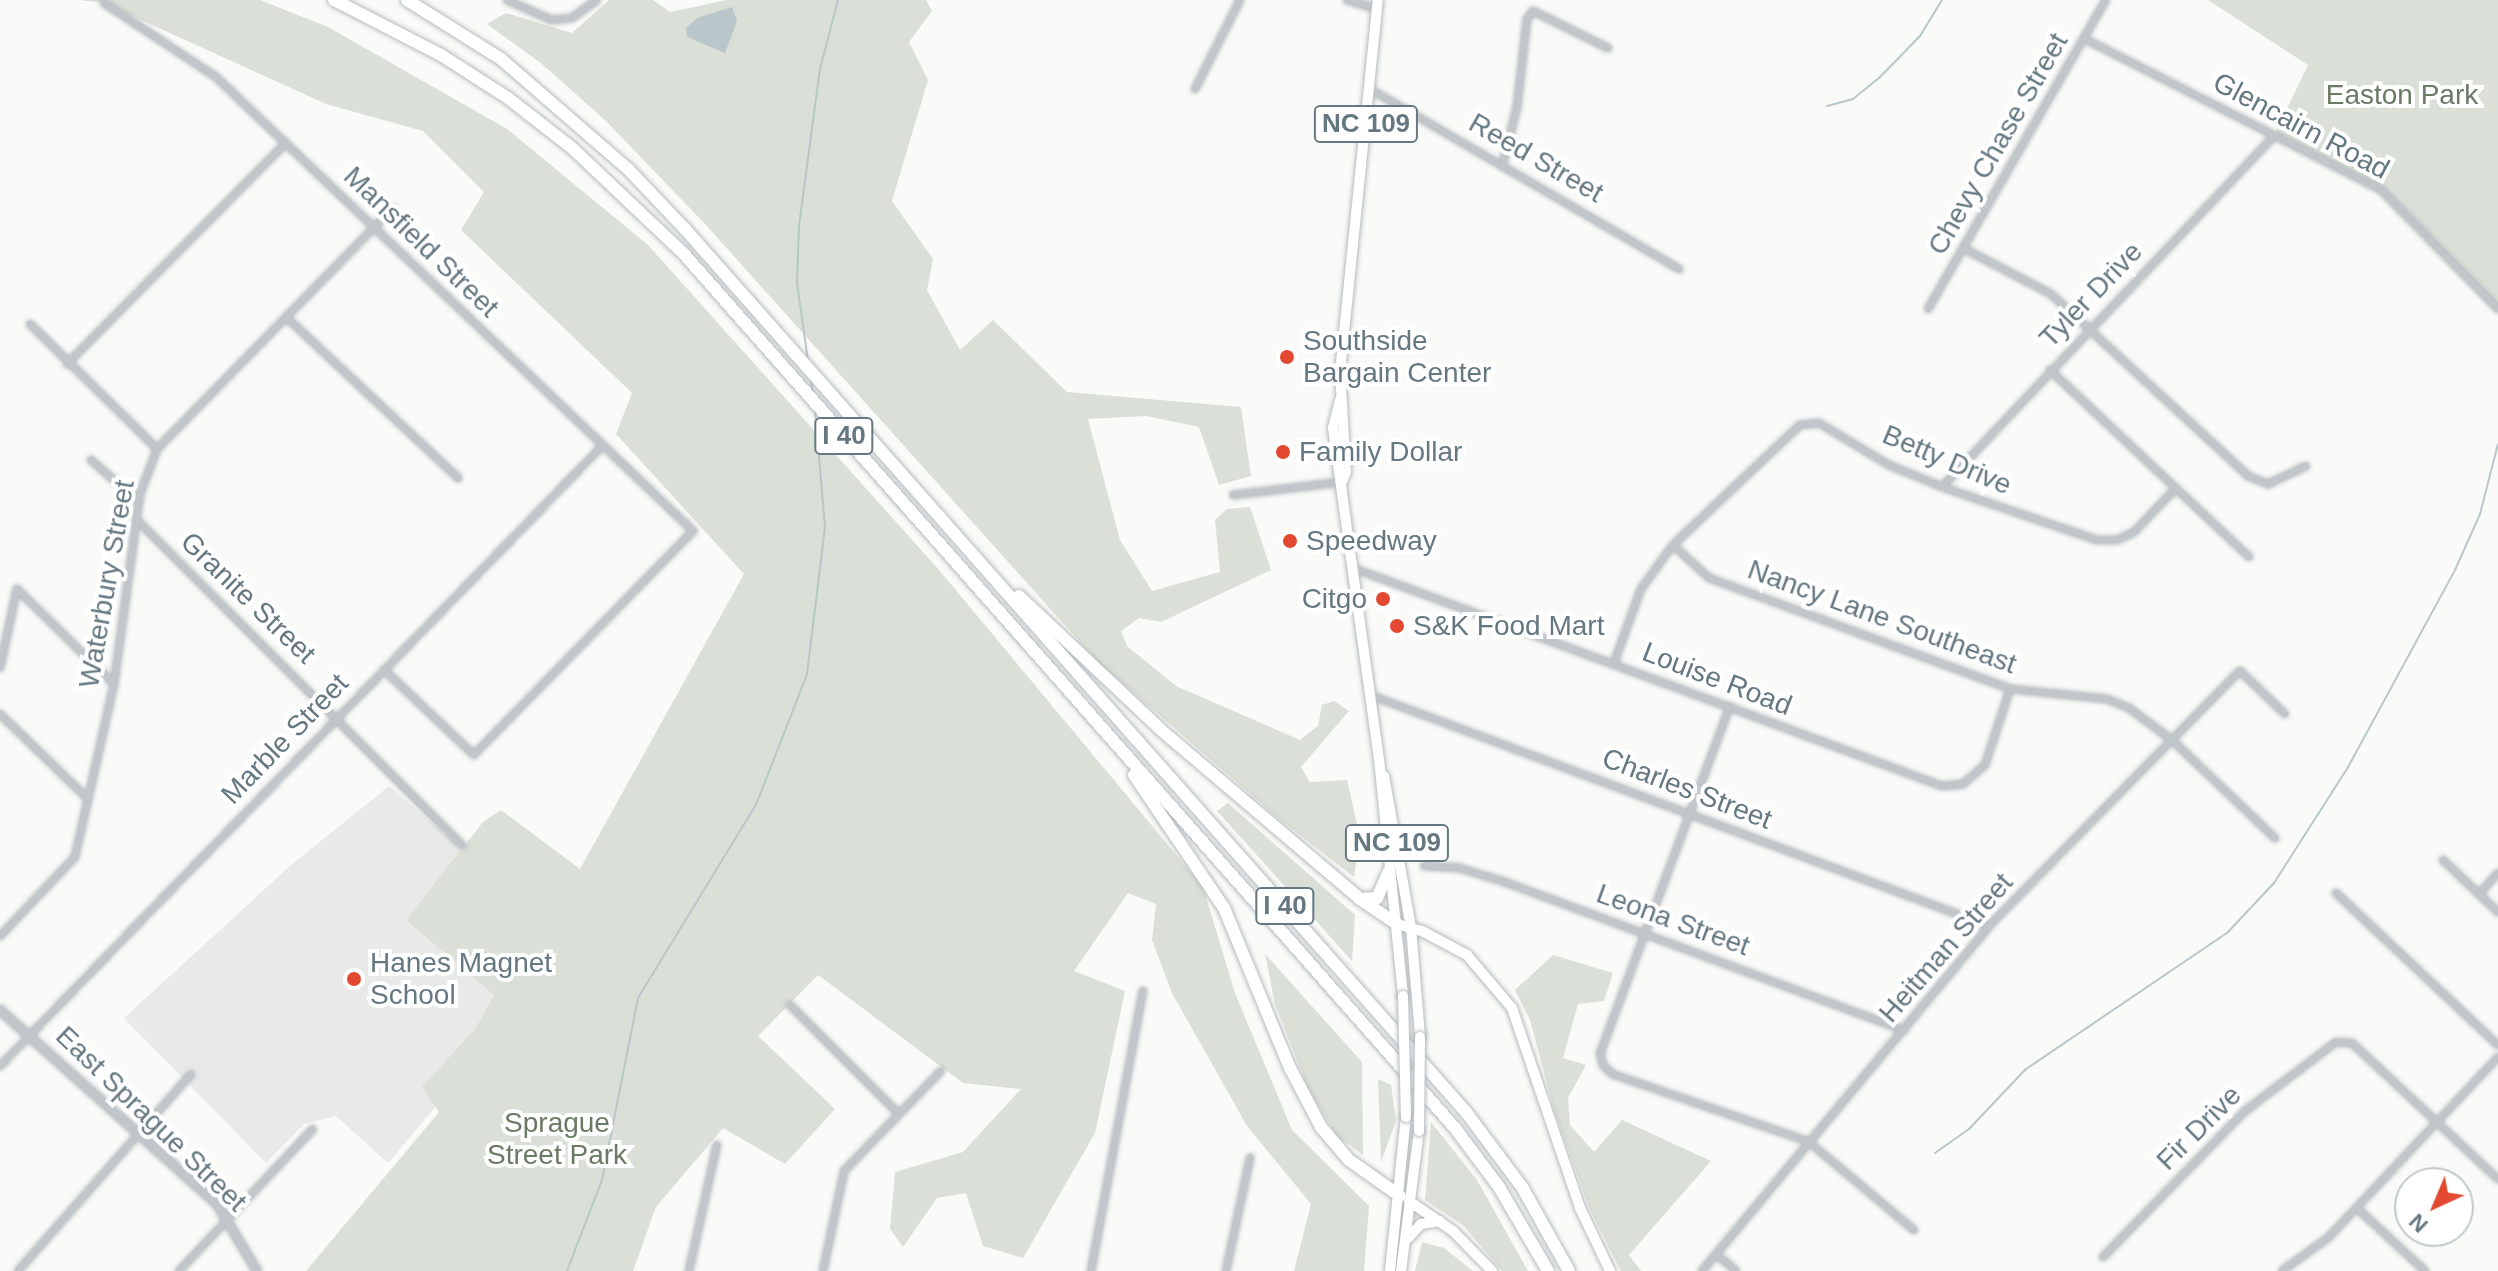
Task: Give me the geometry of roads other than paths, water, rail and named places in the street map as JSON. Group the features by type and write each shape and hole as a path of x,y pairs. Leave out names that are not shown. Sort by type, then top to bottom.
{"highway":[{"name":"I 40","path":"334,0 441,55 508,98 629,199 1455,1128 1499,1187 1548,1271"},
{"name":"I 40","path":"407,0 501,59 628,169 977,558 1466,1112 1522,1187 1569,1271"},
{"path":"977,558 1140,711 1360,899 1397,924"},
{"path":"1107,735 1224,908 1321,1127 1349,1160 1400,1196"},
{"path":"1360,899 1377,898 1389,871"}],"main road":[{"name":"NC 109","path":"1378,4 1340,400 1333,428 1379,759 1411,927 1418,1013 1419,1131 1413,1203"},
{"name":"NC 109","path":"1379,759 1403,996 1406,1117 1400,1196"},
{"path":"1397,924 1411,927 1467,955 1512,1008 1580,1208 1610,1271"},
{"path":"1390,1271 1400,1196 1440,1221 1492,1271"},
{"path":"1401,1271 1413,1203"},
{"path":"1406,1239 1421,1224 1440,1221"}],"street":[{"path":"507,0 552,20 572,18 597,0"},
{"path":"1195,89 1240,0"},
{"path":"1347,0 1378,4"},
{"name":"Chevy Chase Street","path":"1928,309 2106,0"},
{"name":"Mansfield Street","path":"104,3 216,77 693,531 474,755 384,670"},
{"path":"1503,163 1517,107 1527,19 1533,11 1545,14 1608,48"},
{"name":"Glencairn Road","path":"2085,39 2381,190 2498,309"},
{"name":"Reed Street","path":"1370,89 1503,163 1679,269"},
{"name":"Tyler Drive","path":"1942,487 2087,330 2274,136"},
{"path":"67,364 286,143"},
{"name":"Waterbury Street","path":"0,936 75,857 114,684 139,502 157,449 393,208"},
{"path":"1963,248 2051,294 2248,476 2268,484 2306,466"},
{"path":"286,317 458,478"},
{"path":"30,324 67,364 157,449"},
{"path":"2050,370 2249,557"},
{"name":"Betty Drive","path":"1614,663 1641,589 1673,545 1800,425 1819,423 1837,431 1889,465 1942,487 2107,540 2134,532 2175,489"},
{"name":"Marble Street","path":"0,1066 337,715 603,445"},
{"path":"91,460 139,502"},
{"path":"1233,495 1342,482"},
{"name":"Granite Street","path":"137,520 337,715 462,845"},
{"name":"Nancy Lane Southeast","path":"1673,545 1709,578 2010,689 2107,699 2129,708 2173,741 2275,838"},
{"name":"Louise Road","path":"1353,568 1730,706 1864,760 1953,788 1985,765 2010,689"},
{"path":"0,668 17,589 114,684"},
{"name":"Heitman Street","path":"1702,1271 1989,926 2240,671 2285,714"},
{"name":"Charles Street","path":"1370,695 1989,926"},
{"path":"1730,706 1600,1053 1603,1065 1612,1074 1809,1142 1914,1230"},
{"path":"0,714 88,799"},
{"path":"2443,860 2498,912"},
{"name":"Leona Street","path":"1424,866 1482,874 1904,1030"},
{"path":"2479,894 2498,873"},
{"path":"2336,893 2498,1045"},
{"path":"1091,1271 1143,991"},
{"path":"790,1005 899,1114"},
{"name":"East Sprague Street","path":"0,1010 138,1130 229,1219 257,1271"},
{"name":"Fir Drive","path":"2103,1257 2245,1111 2336,1042 2352,1043 2438,1122"},
{"path":"2282,1271 2314,1251 2497,1059"},
{"path":"823,1271 844,1171 941,1071"},
{"path":"18,1271 138,1130 191,1074"},
{"path":"2438,1122 2498,1179"},
{"path":"179,1271 313,1129"},
{"path":"689,1271 717,1145"},
{"path":"1226,1271 1250,1158"},
{"path":"2357,1208 2425,1271"},
{"path":"1716,1254 1736,1271"}],"waterway":[{"path":"808,361 797,283 799,226 820,69 838,0"},
{"path":"1827,106 1853,99 1880,77 1920,36 1942,0"},
{"path":"811,380 813,393"},
{"path":"567,1271 602,1180 638,998 756,805 807,674 825,527 815,411"},
{"path":"1935,1153 1969,1129 2026,1069 2227,933 2274,883 2347,769 2455,570 2480,514 2498,444"}],"place":[{"name":"Southside Bargain Center","path":"1287,357"},
{"name":"Family Dollar","path":"1283,452"},
{"name":"Speedway","path":"1290,541"},
{"name":"Citgo","path":"1383,599"},
{"name":"S&K Food Mart","path":"1397,626"},
{"name":"Hanes Magnet School","path":"354,979"}],"park label":[{"name":"Easton Park","path":"2402,95"},
{"name":"Sprague Street Park","path":"557,1139"}]}
